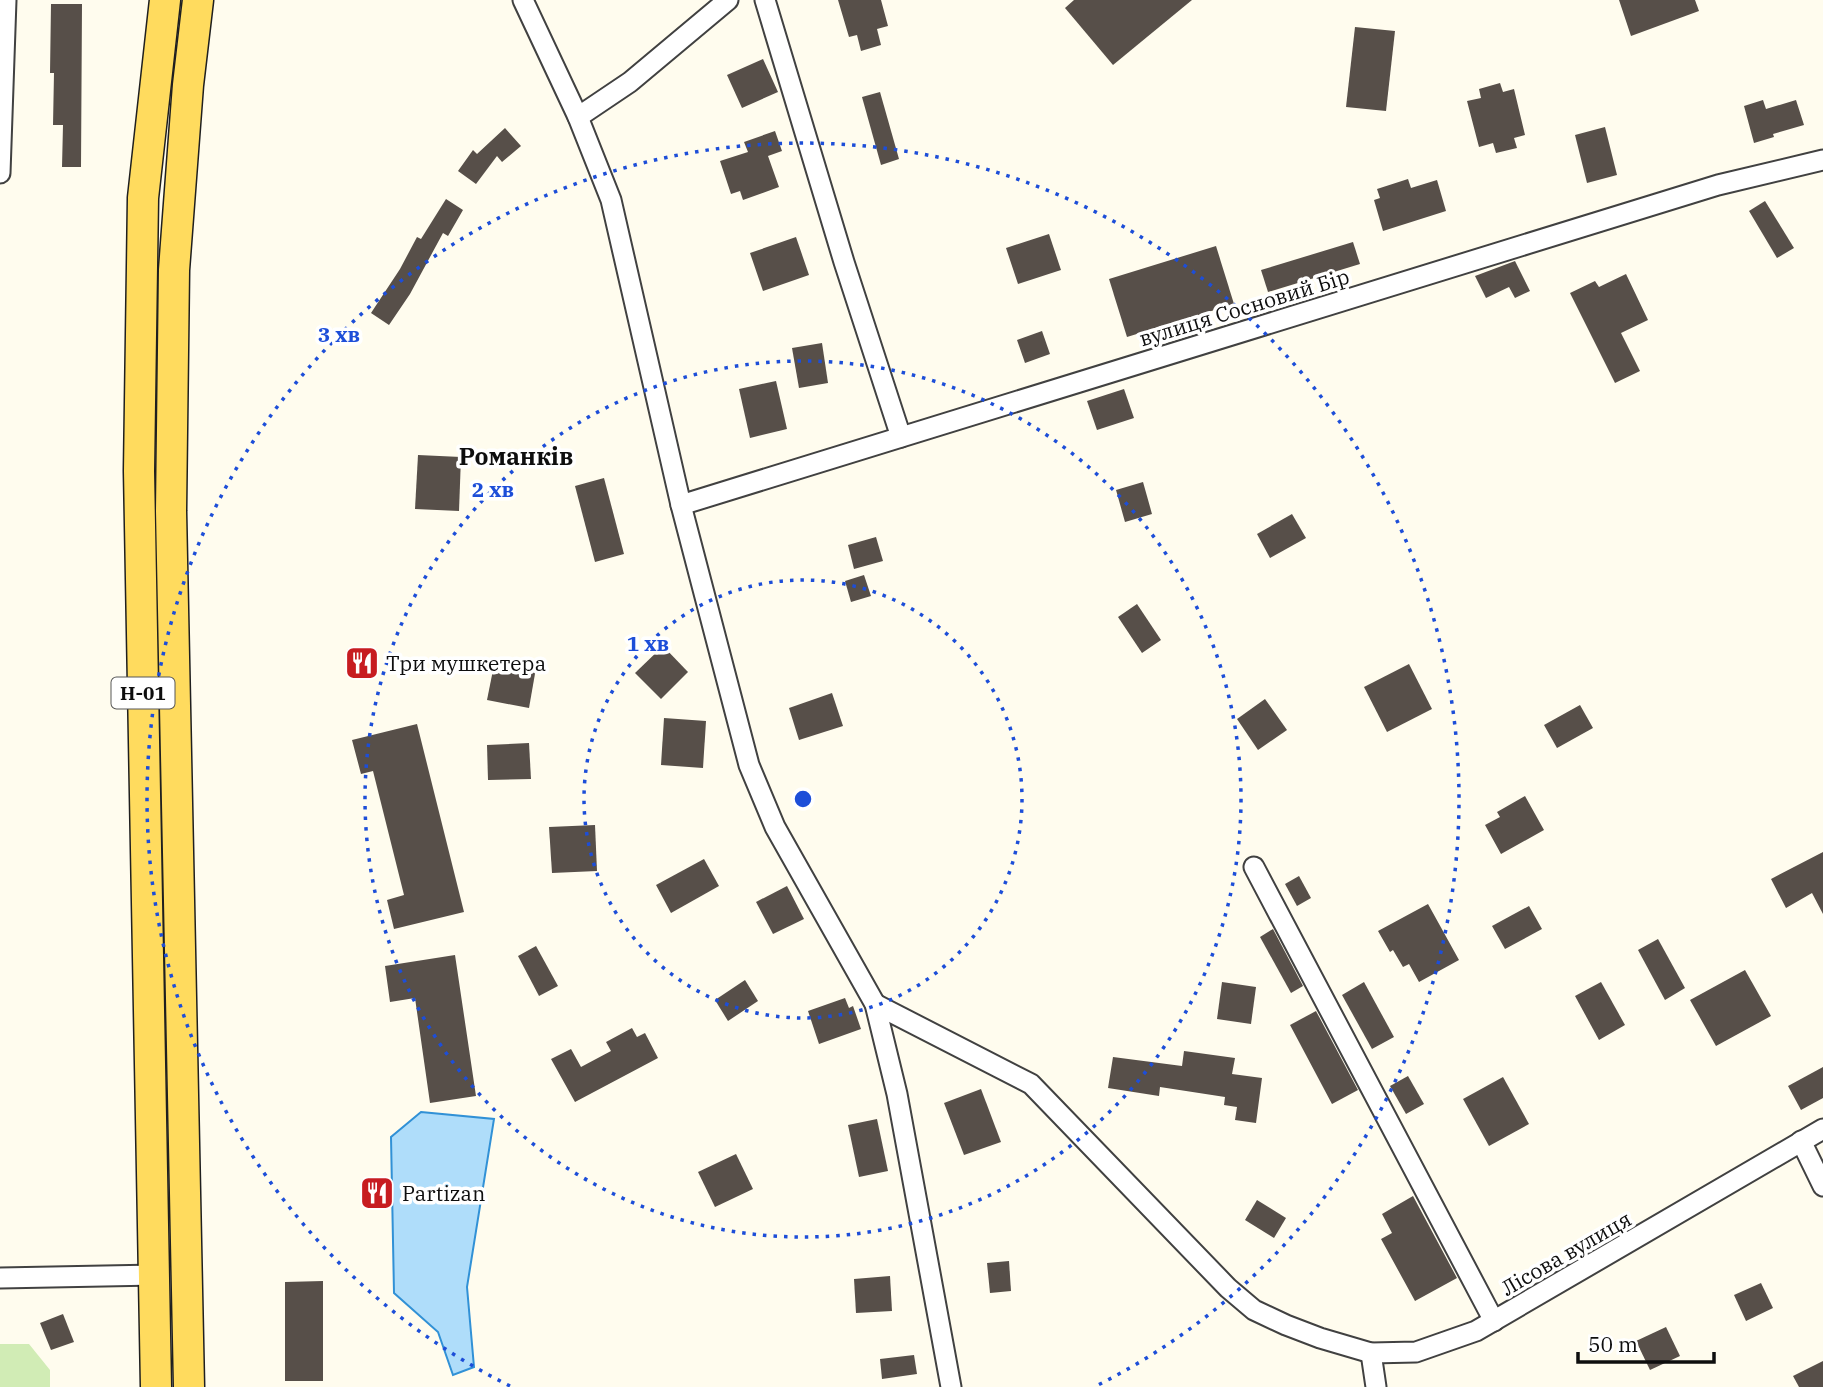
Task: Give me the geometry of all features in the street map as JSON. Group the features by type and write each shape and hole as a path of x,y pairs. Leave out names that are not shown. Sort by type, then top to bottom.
{"main road":[{"name":"Н-01","path":"156,1387 139,471 143,198 165,0"},
{"name":"Н-01","path":"189,1387 171,511 174,270 188,85 198,0"}],"street":[{"path":"0,173 6,0"},
{"path":"523,0 578,117 611,200 681,505 749,765 775,827 875,1004 898,1094 951,1387"},
{"path":"578,117 630,82 727,0"},
{"path":"765,0 844,262 901,437"},
{"name":"вулиця Сосновий Бір","path":"681,505 1718,186 1823,160"},
{"path":"1254,867 1494,1321"},
{"name":"Лісова вулиця","path":"875,1004 1031,1084 1228,1288 1254,1310 1320,1338 1371,1353 1416,1352 1476,1331 1823,1129"},
{"path":"1801,1141 1823,1186"},
{"path":"0,1278 156,1275"},
{"path":"1371,1353 1376,1387"}],"green space":[{"path":"0,1344 29,1344 50,1370 50,1387 0,1387"}],"water":[{"path":"421,1112 494,1119 467,1287 474,1367 453,1375 438,1332 394,1293 391,1137"}],"building":[{"path":"838,0 881,0 888,26 877,29 881,45 861,51 857,35 849,37"},
{"path":"1074,0 1192,0 1113,65 1065,8"},
{"path":"1619,0 1695,0 1699,11 1631,36"},
{"path":"51,4 82,4 81,167 62,167 63,125 53,125 54,73 50,73"},
{"path":"1355,27 1395,31 1386,111 1346,107"},
{"path":"763,59 778,92 742,108 727,75"},
{"path":"1500,83 1503,92 1514,89 1525,135 1514,138 1517,148 1496,153 1493,143 1479,147 1467,101 1481,98 1479,89"},
{"path":"880,92 899,159 881,165 862,97"},
{"path":"1763,100 1766,109 1796,100 1804,125 1754,143 1744,106"},
{"path":"1605,127 1617,175 1587,183 1575,135"},
{"path":"505,128 521,146 502,162 497,156 476,184 458,171 473,150 477,154"},
{"path":"775,131 782,151 768,156 779,187 743,200 740,191 731,194 720,161 748,152 744,142"},
{"path":"1408,179 1411,188 1437,180 1446,211 1383,231 1374,200 1380,198 1377,189"},
{"path":"446,199 463,210 448,236 443,233 410,294 389,325 371,313 417,237 421,239"},
{"path":"1765,201 1794,248 1777,258 1749,211"},
{"path":"1049,234 1061,270 1018,284 1006,248"},
{"path":"796,237 809,275 763,291 750,253"},
{"path":"1353,242 1360,264 1268,292 1261,270"},
{"path":"1216,246 1234,304 1127,337 1109,279"},
{"path":"1515,261 1530,291 1515,298 1509,287 1486,298 1475,276"},
{"path":"1626,274 1648,320 1621,333 1640,371 1615,383 1570,293 1595,281 1599,287"},
{"path":"1042,331 1050,354 1025,363 1017,340"},
{"path":"822,343 828,383 799,388 792,348"},
{"path":"776,381 787,429 750,438 739,389"},
{"path":"1124,389 1134,418 1097,430 1087,401"},
{"path":"418,455 461,457 459,511 415,509"},
{"path":"604,478 624,554 595,562 575,486"},
{"path":"1143,482 1152,514 1125,522 1116,490"},
{"path":"1292,514 1306,538 1270,558 1257,534"},
{"path":"876,537 883,561 854,569 848,545"},
{"path":"864,575 871,596 851,602 845,581"},
{"path":"1137,604 1161,640 1142,653 1118,617"},
{"path":"663,646 688,672 661,699 635,673"},
{"path":"495,660 536,668 529,708 487,700"},
{"path":"1409,664 1432,709 1387,732 1364,687"},
{"path":"832,693 843,726 799,740 789,708"},
{"path":"1265,699 1287,730 1258,750 1237,719"},
{"path":"1580,705 1593,728 1557,748 1544,725"},
{"path":"664,718 706,721 703,768 661,765"},
{"path":"417,724 464,912 394,929 387,900 404,895 373,771 361,774 352,740"},
{"path":"529,743 531,779 488,780 487,745"},
{"path":"1525,796 1544,830 1501,854 1485,825 1500,817 1497,812"},
{"path":"595,825 597,871 552,873 549,827"},
{"path":"1823,852 1823,914 1812,893 1786,908 1771,879"},
{"path":"704,859 719,886 671,913 656,885"},
{"path":"1299,876 1311,898 1297,906 1285,884"},
{"path":"787,886 804,919 773,934 756,902"},
{"path":"1428,904 1459,960 1419,982 1409,964 1403,967 1393,950 1390,952 1378,931"},
{"path":"1529,906 1542,929 1505,949 1492,926"},
{"path":"1273,929 1303,986 1291,993 1260,937"},
{"path":"1658,939 1685,988 1665,1000 1638,950"},
{"path":"536,946 558,986 539,996 518,956"},
{"path":"455,955 476,1096 430,1103 415,998 390,1002 385,966"},
{"path":"1745,970 1771,1016 1716,1046 1690,1000"},
{"path":"745,980 758,1001 728,1021 715,1000"},
{"path":"1222,982 1256,987 1251,1024 1217,1019"},
{"path":"1364,982 1394,1037 1372,1049 1342,995"},
{"path":"1601,982 1625,1025 1599,1040 1575,996"},
{"path":"845,998 849,1008 853,1006 861,1029 819,1044 808,1011"},
{"path":"1316,1011 1358,1090 1332,1104 1290,1025"},
{"path":"632,1028 637,1037 645,1033 658,1058 575,1102 551,1059 571,1049 581,1067 611,1051 606,1042"},
{"path":"1184,1051 1235,1058 1232,1074 1262,1078 1256,1123 1235,1120 1237,1107 1224,1105 1225,1097 1160,1087 1159,1096 1108,1088 1113,1057 1182,1066"},
{"path":"1823,1067 1823,1098 1801,1110 1788,1086"},
{"path":"1408,1076 1424,1104 1406,1114 1390,1086"},
{"path":"1503,1077 1529,1124 1489,1146 1463,1099"},
{"path":"981,1089 1001,1142 964,1155 944,1103"},
{"path":"877,1119 888,1171 859,1177 848,1125"},
{"path":"736,1154 753,1189 715,1207 698,1172"},
{"path":"1413,1196 1457,1278 1415,1301 1381,1239 1392,1233 1382,1214"},
{"path":"1257,1200 1286,1218 1274,1238 1245,1220"},
{"path":"1009,1261 1011,1291 990,1293 987,1263"},
{"path":"890,1276 892,1311 856,1313 854,1279"},
{"path":"323,1281 323,1381 285,1381 285,1282"},
{"path":"1761,1283 1773,1308 1746,1321 1734,1295"},
{"path":"63,1314 74,1342 51,1350 40,1323"},
{"path":"1666,1327 1680,1356 1650,1370 1636,1341"},
{"path":"914,1355 917,1374 882,1379 880,1359"},
{"path":"1823,1361 1823,1387 1799,1387 1793,1376"}],"place":[{"name":"Три мушкетера","path":"362,663"},
{"name":"Partizan","path":"377,1193"}],"district":[{"name":"Романків","path":"516,456"}]}
